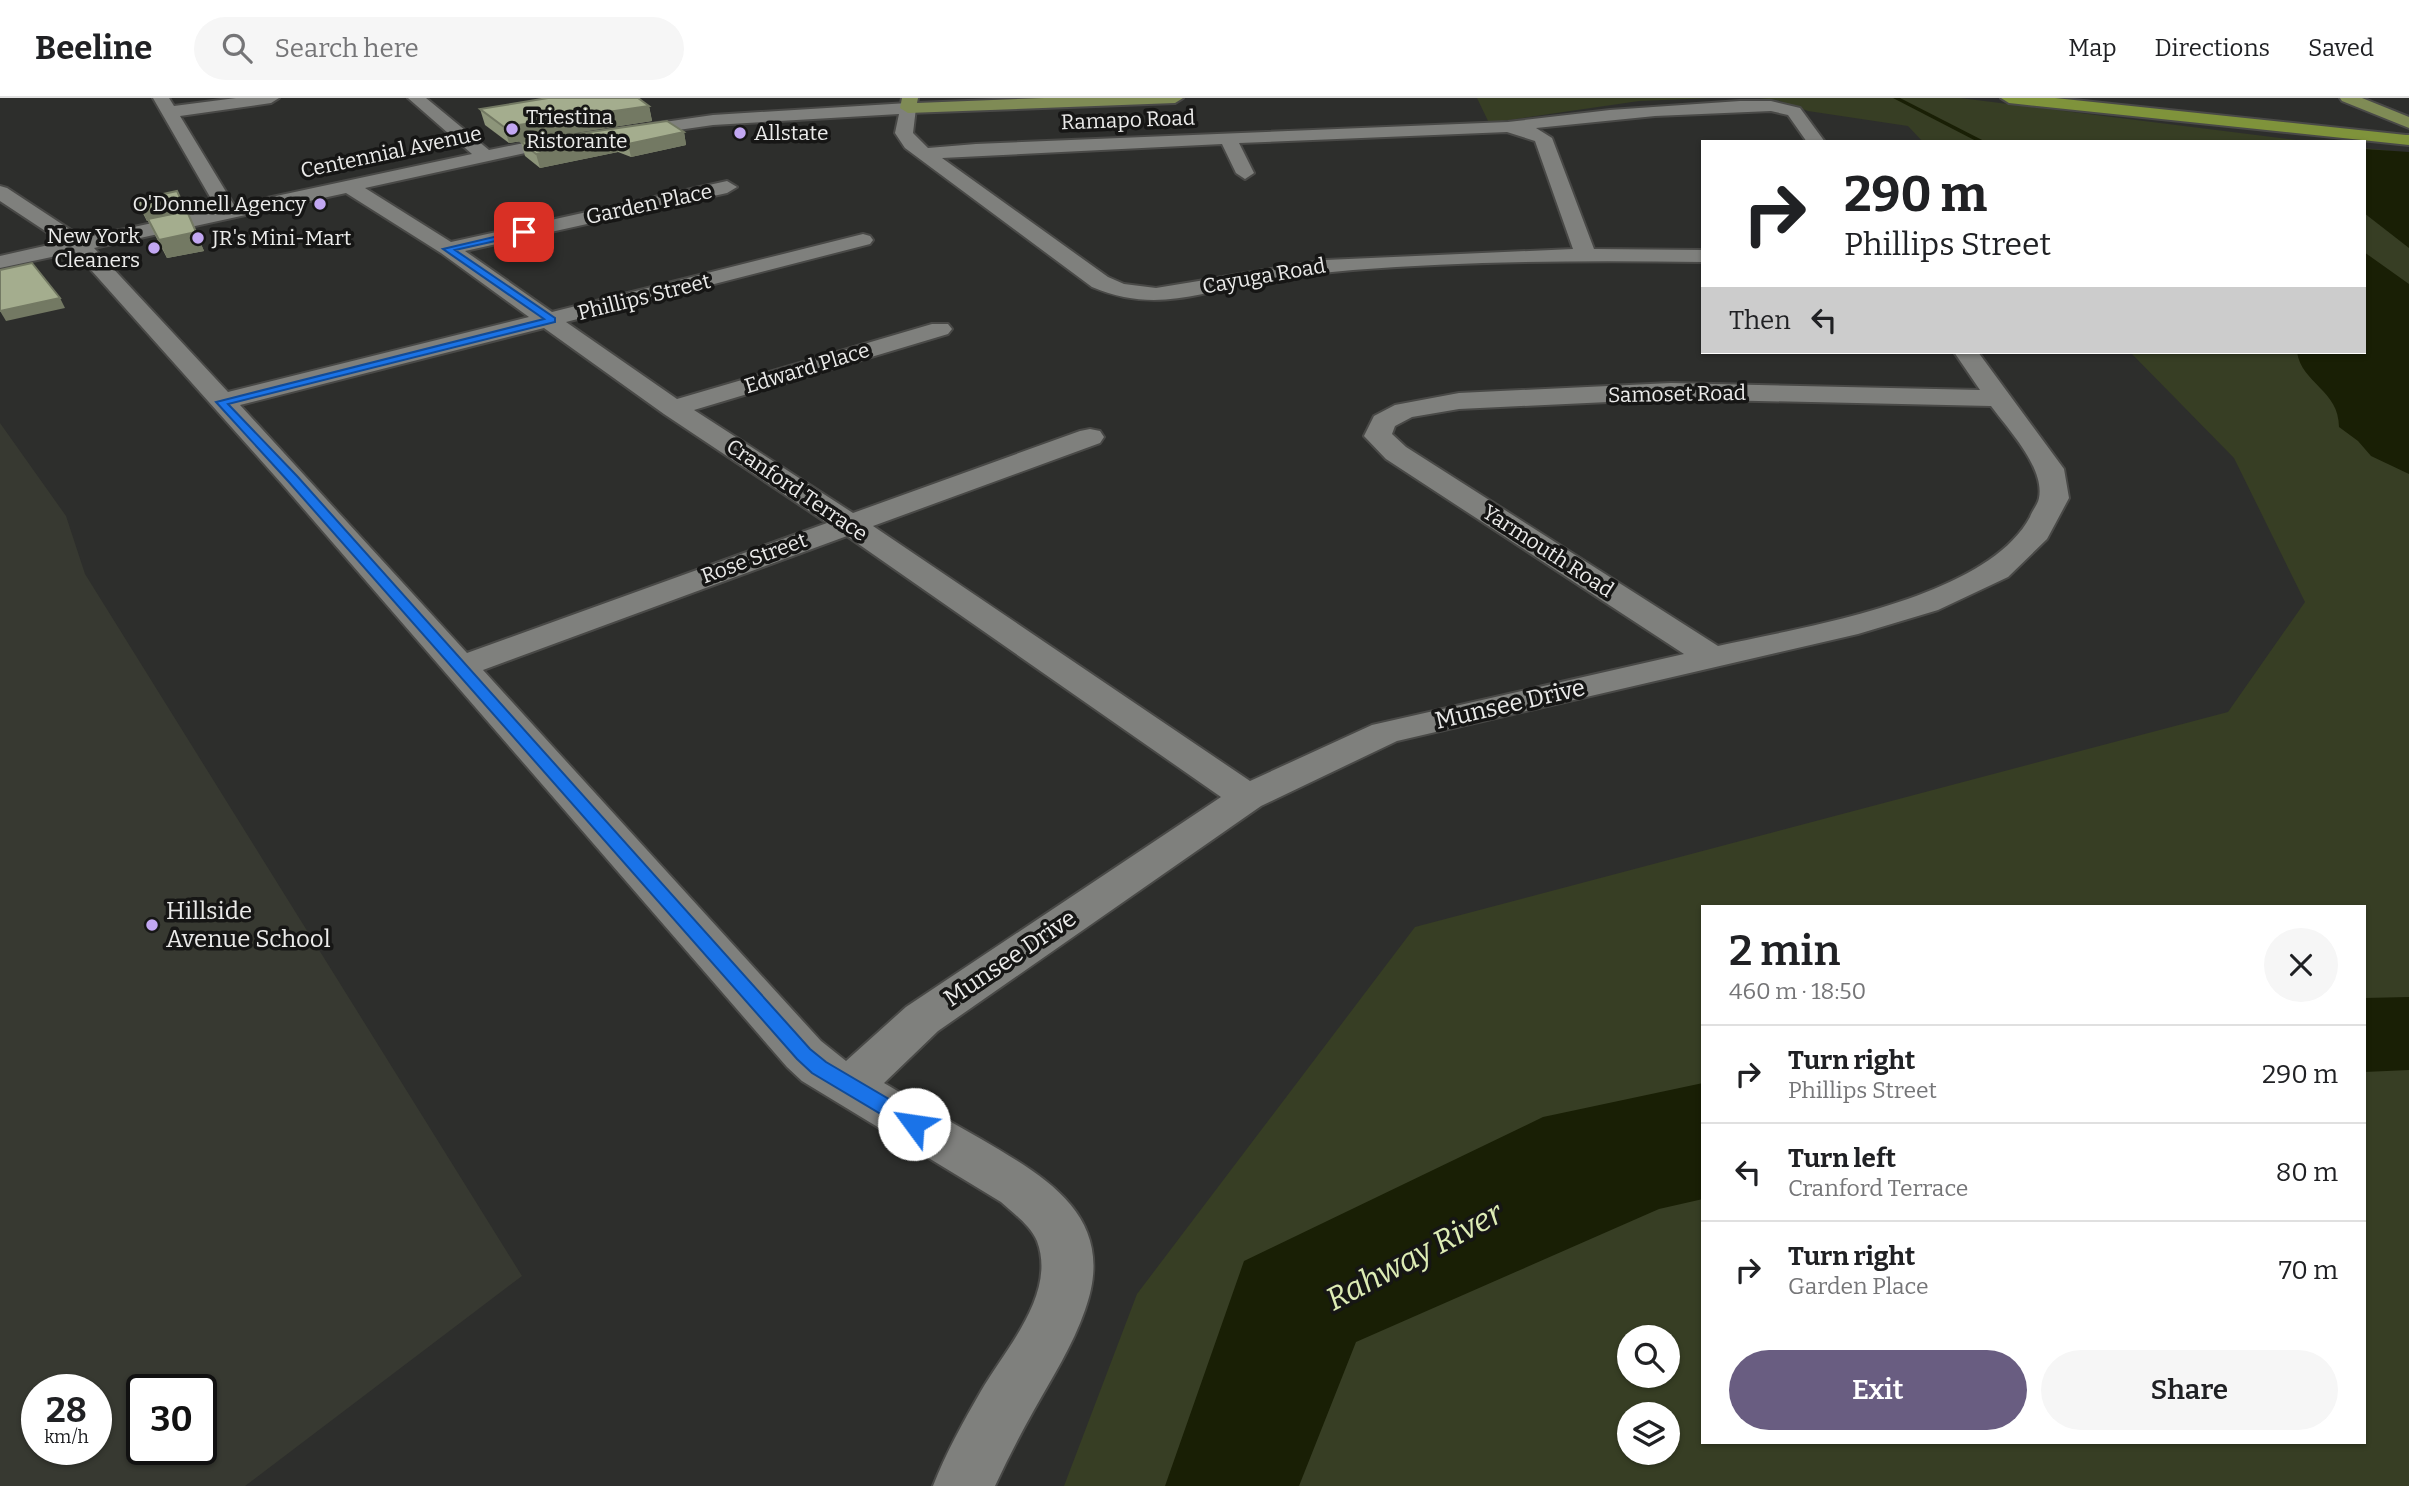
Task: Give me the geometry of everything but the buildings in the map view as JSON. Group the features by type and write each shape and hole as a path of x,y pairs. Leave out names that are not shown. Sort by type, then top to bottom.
{"highway":[{"path":"2008,98 2408,132"},
{"path":"2077,98 2408,132"},
{"path":"2342,104 2408,132"},
{"path":"2273,109 2408,132"}],"main road":[{"name":"Centennial Avenue","path":"909,103 1175,98"},
{"path":"2342,104 2381,112 2408,132"}],"street":[{"path":"228,211 165,105 271,98"},
{"path":"416,98 484,155"},
{"path":"1507,127 1654,106 1761,101 1790,108 1814,140"},
{"name":"Centennial Avenue","path":"0,262 484,155 602,134 713,120 909,103"},
{"name":"Cayuga Road","path":"909,103 905,137 1100,282 1129,293 1168,294 1299,267 1348,263 1586,254 1701,256"},
{"path":"685,104 713,120"},
{"name":"Ramapo Road","path":"925,154 976,149 1507,127 1525,130 1543,138 1586,254"},
{"path":"1228,139 1245,173"},
{"name":"Cranford Terrace","path":"347,185 448,249 673,408 848,523 1247,797"},
{"name":"Garden Place","path":"448,249 727,187"},
{"path":"0,192 79,244 292,478 797,1047 819,1068 1029,1194 1053,1217 1065,1237 1068,1265 1063,1296 1054,1325 1012,1393 963,1486"},
{"name":"Phillips Street","path":"221,402 863,240"},
{"name":"Edward Place","path":"673,408 940,329"},
{"name":"Munsee Drive","path":"850,1086 922,1019 1247,797 1385,733 1846,627 1927,603 1997,570 2035,533 2054,498 2050,469 1967,354"},
{"name":"Samoset Road","path":"1385,443 1378,436 1383,422 1404,411 1459,401 1671,391 1999,398"},
{"name":"Rose Street","path":"459,667 1090,437"},
{"name":"Yarmouth Road","path":"1385,443 1396,453 1713,658"}],"shaded area":[{"path":"1477,98 1712,98 1639,101 1489,123"},
{"path":"1759,98 1960,98 2297,140 1921,140 1908,126 1808,111 1777,100"},
{"path":"2366,148 2409,153 2409,1486 1064,1486 1137,1294 1415,927 2228,712 2305,602 2234,458 2132,354 2366,354"},
{"name":"Hillside Avenue School","path":"0,423 66,516 85,574 522,1276 245,1486 0,1486"}],"water":[{"path":"2366,149 2409,152 2409,248 2366,215"},
{"path":"2366,253 2409,284 2409,474 2371,456 2358,441 2339,427 2333,404 2300,363 2298,354 2366,354"},
{"path":"2409,997 2409,1070 2366,1072 2366,998"},
{"name":"Rahway River","path":"1701,1083 1701,1199 1659,1209 1356,1342 1299,1486 1165,1486 1244,1261 1543,1117"}],"waterway":[{"path":"1896,98 1979,140"}],"place":[{"name":"Triestina Ristorante","path":"512,129"},
{"name":"Allstate","path":"740,133"},
{"name":"O'Donnell Agency","path":"320,204"},
{"name":"JR's Mini-Mart","path":"198,238"},
{"name":"New York Cleaners","path":"154,248"},
{"name":"Hillside Avenue School","path":"152,925"}],"route":[{"path":"524,232 448,249 552,320 221,402 292,478 790,1040 819,1068 914,1124"}]}
